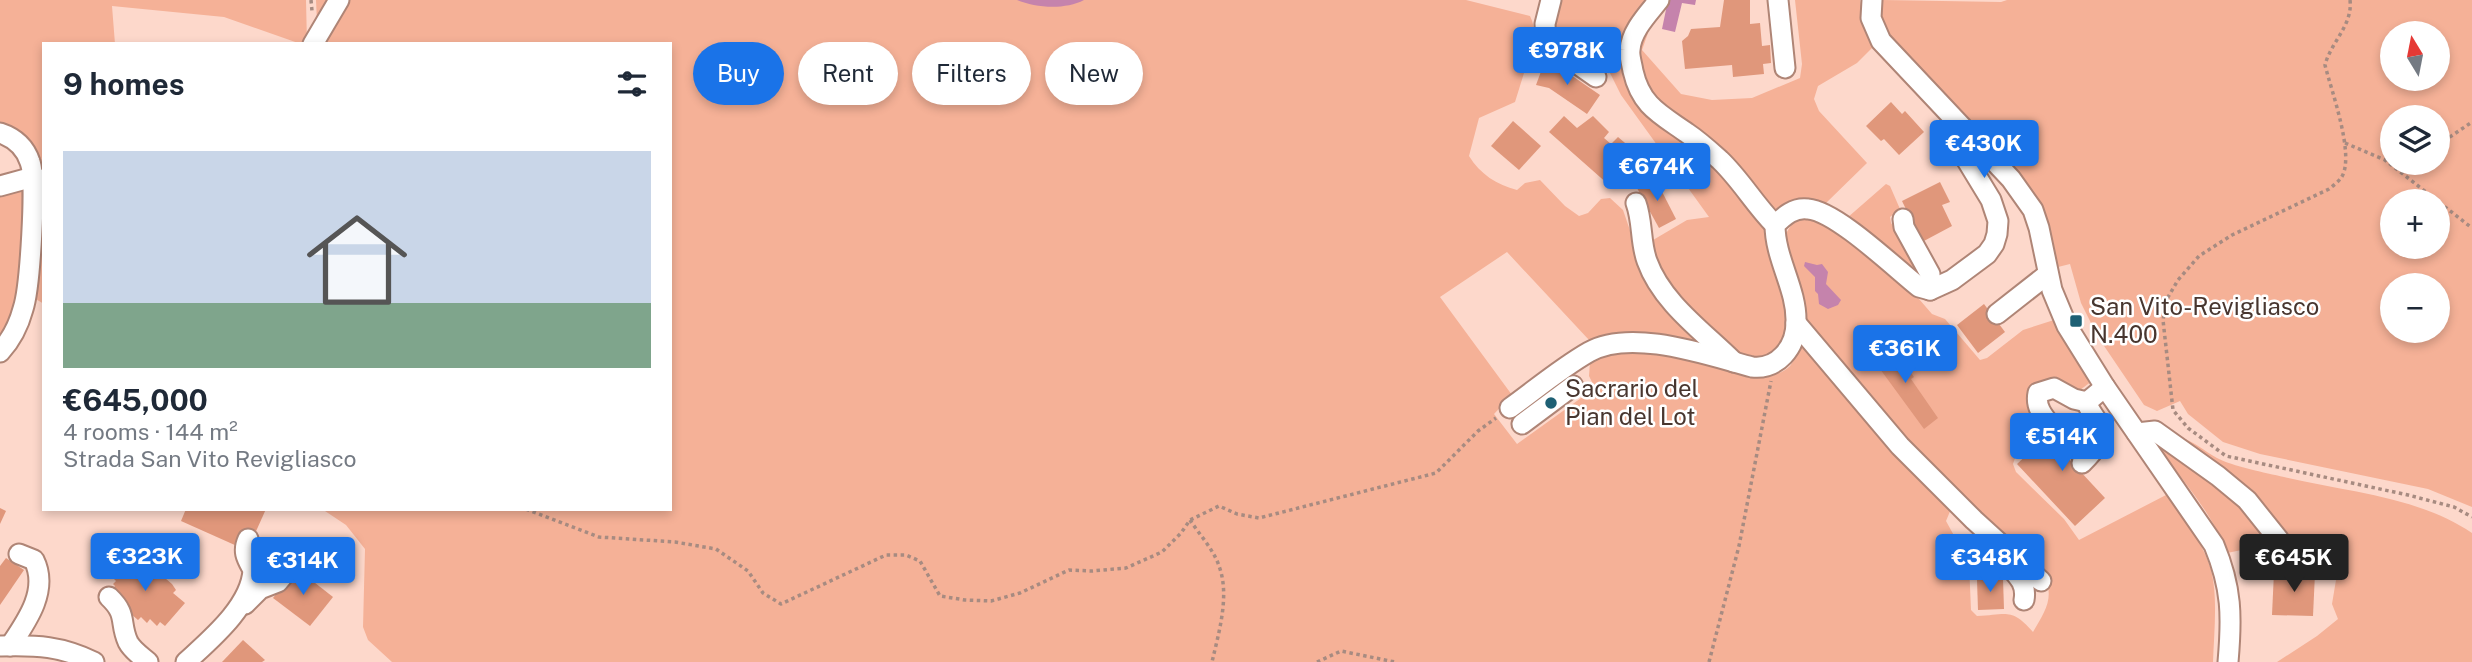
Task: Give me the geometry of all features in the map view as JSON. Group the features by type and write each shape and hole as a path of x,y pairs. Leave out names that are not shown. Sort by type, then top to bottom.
{"street":[{"path":"314,42 340,0"},
{"path":"1551,0 1545,24 1546,42 1596,77"},
{"path":"1659,0 1643,19 1629,51 1641,94 1652,108 1721,161 1775,225 1775,241 1790,290 1796,323 1900,446 2041,582"},
{"path":"1778,0 1785,68"},
{"path":"1872,0 1871,18 1881,41 2011,179 2033,210 2048,274 2067,326 2105,387 2214,545 2230,597 2232,622 2228,662"},
{"path":"1775,225 1793,211 1806,208 1820,212 1838,222 1919,287 1930,290 1952,280 1987,254 1994,244 1998,221 1991,201 1960,149 1953,119"},
{"path":"0,133 12,138 26,153 38,179 24,307 11,337 0,352"},
{"path":"0,186 38,179"},
{"path":"1636,203 1641,218 1642,245 1657,282 1676,306 1735,363"},
{"path":"1903,219 1904,227 1930,274 1930,290"},
{"path":"1997,314 2048,274"},
{"path":"1510,408 1589,352 1619,342 1637,341 1762,368 1773,365 1784,356 1796,323"},
{"path":"1522,424 1573,386"},
{"path":"2052,427 2036,402 2038,393 2053,388 2074,400 2087,402 2105,387"},
{"path":"2082,463 2099,443 2101,434 2087,402"},
{"path":"2137,433 2155,431 2218,476 2247,500 2279,540"},
{"path":"1974,520 1978,532 2021,579 2026,590 2024,600"},
{"path":"234,614 253,576 253,570 245,557 248,539"},
{"path":"5,646 32,609 39,584 39,570 34,560 19,554"},
{"path":"187,662 260,589 278,582 283,576"},
{"path":"109,597 123,616 129,643 148,662"},
{"path":"5,646 60,649 94,662"}],"path":[{"path":"2350,0 2348,21 2325,65 2345,143 2345,169 2342,178 2329,189 2232,235 2199,256 2178,280 2167,299 2163,320 2173,410 2188,428 2226,456 2408,495 2454,507 2472,517"},
{"path":"2450,137 2472,122"},
{"path":"2345,143 2380,158"},
{"path":"2404,175 2472,228"},
{"path":"1709,662 1738,546 1767,410 1773,365"},
{"path":"531,511 599,537 675,542 716,549 748,571 763,593 781,604 886,555 906,555 920,561 940,596 991,601 1020,593 1069,570 1126,568 1162,552 1190,520 1219,506 1237,514 1259,518 1436,472 1478,431 1510,408"},
{"path":"1190,520 1219,563 1223,581 1221,625 1212,662"},
{"path":"1317,662 1342,651 1395,662"}],"shaded area":[{"path":"0,0 306,0 307,42 295,42 224,17 112,6 115,42 42,42 42,171 0,128"},
{"path":"316,0 1466,0 1530,16 1540,49 1535,63 1524,73 1515,102 1479,118 1469,156 1473,162 1490,178 1517,190 1525,183 1540,180 1565,206 1579,216 1588,213 1601,199 1610,198 1623,210 1634,242 1648,243 1687,220 1709,217 1621,95 1610,73 1597,58 1556,32 1553,21 1559,0 1650,0 1648,33 1642,50 1681,94 1712,100 1752,98 1800,78 1802,64 1795,0 1860,0 1864,25 1876,44 1857,63 1818,86 1814,99 1819,111 1867,163 1824,205 1790,205 1772,212 1766,226 1768,245 1787,314 1786,334 1777,350 1755,359 1589,340 1507,252 1440,297 1512,395 1494,414 1517,444 1595,388 1589,376 1590,362 1604,355 1639,350 1658,352 1763,377 1787,369 1795,357 1800,341 1951,509 1946,521 1969,563 1971,610 1977,616 2014,616 2033,632 2049,598 2044,575 1946,486 1807,325 1782,240 1793,222 1805,217 1834,227 1919,299 1932,314 1945,319 1980,360 1987,358 2023,330 2054,320 2063,339 2092,381 2076,393 2043,384 2046,431 2015,458 2013,464 2016,472 2064,519 2079,540 2168,494 2198,541 2211,570 2215,603 2213,662 392,662 368,640 363,627 365,549 346,525 325,511 672,511 672,42 318,42"},
{"path":"1017,0 1084,0 1050,7"},
{"path":"1668,0 1696,0 1695,5 1682,3 1675,32 1662,29"},
{"path":"1883,0 2472,0 2472,507 2428,489 2260,454 2223,442 2188,414 2180,401 2157,411 2144,405 2098,337 2081,303 2070,264 2058,267 2046,232 1972,126 1888,35 1882,25 1880,12"},
{"path":"1886,184 1890,186 1900,209 1890,217 1891,223 1922,270 1920,277 1847,218"},
{"path":"22,190 25,212 16,307 0,340 0,191"},
{"path":"42,192 42,303 34,298"},
{"path":"1805,262 1822,264 1828,272 1826,284 1841,300 1838,305 1828,309 1819,304 1815,277 1804,266"},
{"path":"2180,437 2231,464 2405,503 2451,521 2472,533 2472,662 2277,662 2338,619 2332,604 2336,580 2335,548 2329,536 2319,534 2227,553 2207,513 2161,452 2165,444"}],"building":[{"path":"1724,0 1750,0 1750,24 1760,23 1762,46 1770,45 1771,63 1763,64 1764,74 1733,77 1732,65 1685,69 1682,41 1691,29 1720,27"},
{"path":"1546,58 1600,95 1587,114 1549,88 1536,85"},
{"path":"1891,102 1902,114 1905,111 1924,132 1899,155 1884,139 1881,141 1866,126"},
{"path":"1564,116 1577,128 1593,116 1609,132 1604,138 1611,144 1618,137 1638,154 1609,185 1549,132"},
{"path":"1513,121 1541,146 1519,170 1491,146"},
{"path":"1655,178 1676,219 1659,228 1637,188"},
{"path":"1940,182 1950,202 1942,205 1952,226 1922,242 1902,201"},
{"path":"1984,304 2005,332 1978,353 1957,325"},
{"path":"1891,344 1938,418 1924,429 1872,358"},
{"path":"2068,417 2086,437 2066,456 2105,498 2075,526 2017,464"},
{"path":"0,508 6,511 0,524"},
{"path":"185,511 265,511 253,538 237,546 181,521"},
{"path":"132,555 148,569 151,566 172,584 176,590 173,593 185,603 165,626 160,622 157,626 150,619 147,623 141,617 138,620 108,594 115,586 113,584 116,581 112,577"},
{"path":"6,558 24,570 0,605 0,566"},
{"path":"296,568 333,597 310,626 273,598"},
{"path":"2274,572 2315,573 2313,616 2272,615"},
{"path":"2003,579 2004,609 1978,610 1977,580"},
{"path":"243,640 265,660 222,662"}],"place":[{"name":"San Vito-Revigliasco N.400","path":"2076,321"},
{"name":"Sacrario del Pian del Lot","path":"1551,403"}]}
